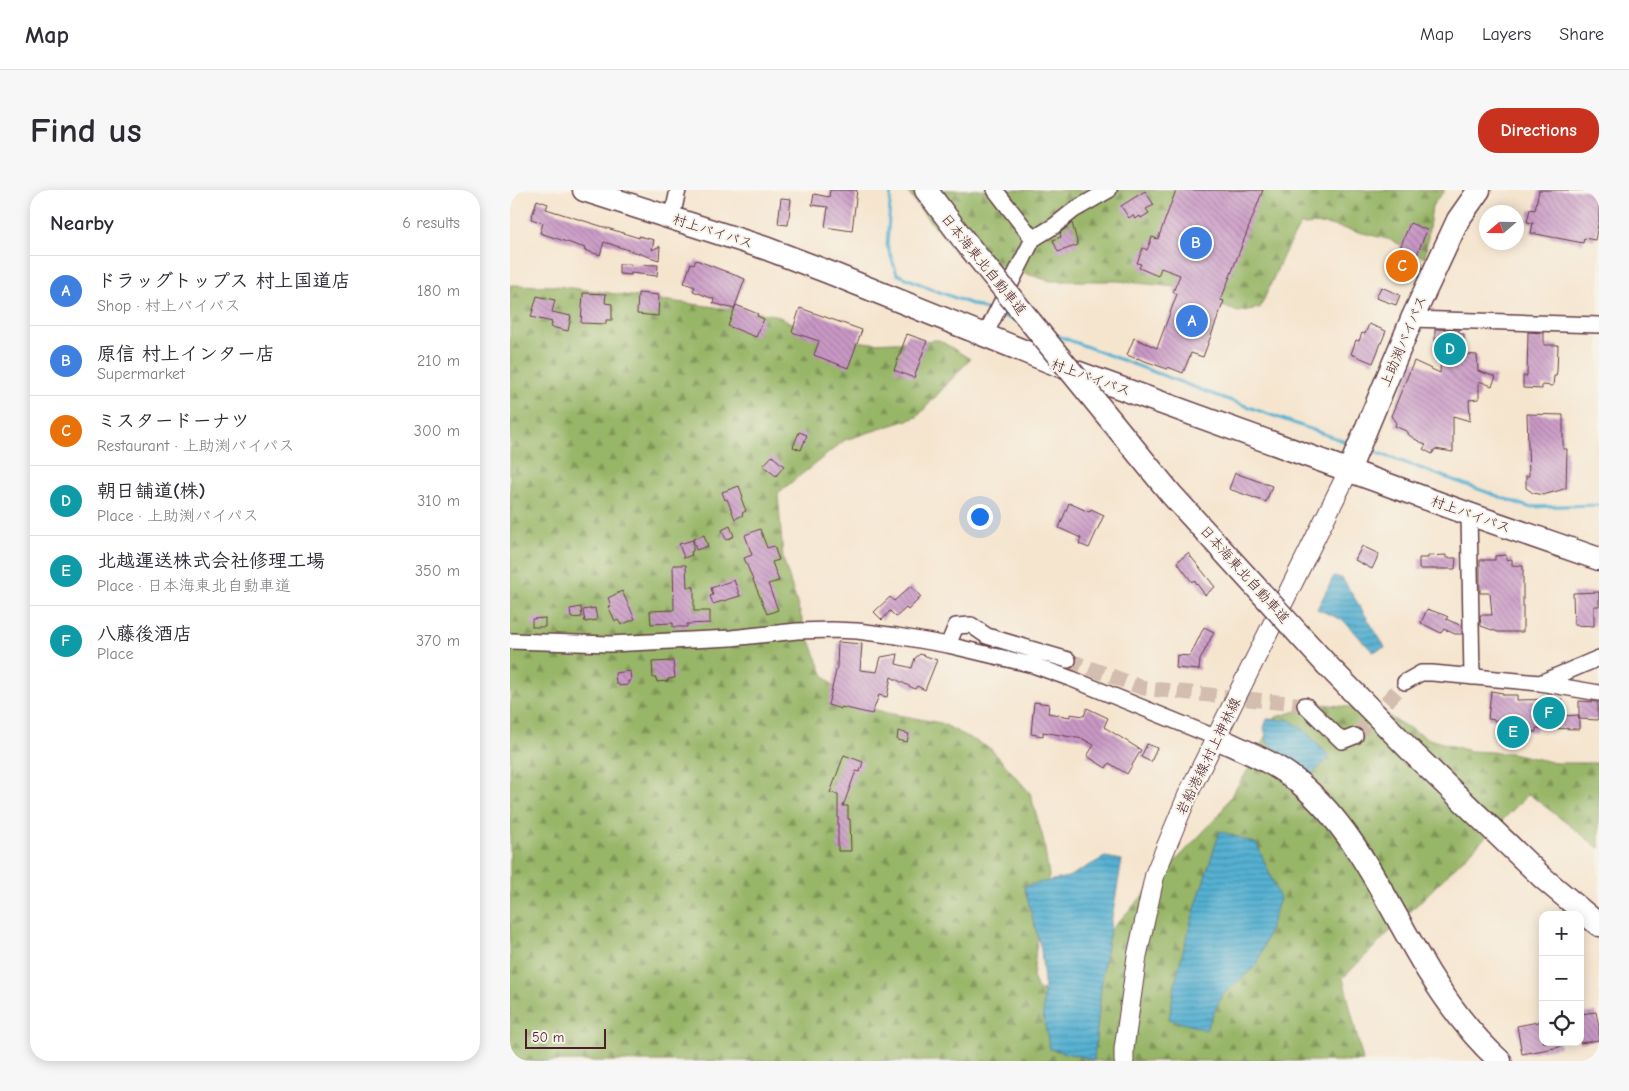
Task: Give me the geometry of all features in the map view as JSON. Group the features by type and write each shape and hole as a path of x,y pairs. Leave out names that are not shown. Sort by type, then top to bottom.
{"highway":[{"name":"村上バイパス","path":"584,190 765,248 1068,369 1355,454 1469,514 1599,559"},
{"name":"日本海東北自動車道","path":"926,190 963,239 1171,494 1327,665 1416,756 1543,878 1599,925"},
{"name":"上助渕バイパス","path":"1355,454 1412,319 1458,220 1479,190"},
{"path":"1217,738 1289,787 1311,806 1334,832 1356,865 1421,979 1441,1009 1484,1061"},
{"path":"1217,738 1273,764 1296,780 1318,800 1340,825 1363,858 1445,997 1466,1026 1500,1061"},
{"path":"1524,858 1599,918"},
{"path":"1543,878 1572,911"},
{"path":"1584,923 1599,940"}],"main road":[{"name":"岩船港線;村上神林線","path":"1124,1061 1137,956 1154,874 1189,792 1355,454"}],"street":[{"path":"672,218 678,190"},
{"path":"995,190 1033,239"},
{"path":"985,335 1033,239 1054,226 1074,210 1109,190"},
{"path":"1412,319 1599,325"},
{"path":"1469,514 1472,677"},
{"path":"948,645 956,626 971,625 987,636 1068,660"},
{"path":"510,641 610,644 722,639 797,631 832,630 897,636 948,645 1033,665 1217,738"},
{"path":"1540,683 1599,658"},
{"path":"1405,682 1421,673 1432,673 1540,683 1599,693"},
{"path":"1305,705 1342,741 1355,736"}],"green space":[{"path":"906,190 1445,190 1432,206 1425,258 1391,240 1326,224 1300,225 1284,254 1260,308 1238,312 1175,287 1118,281 1050,281 958,253 927,218"},
{"path":"510,285 556,286 775,315 819,336 871,343 939,340 970,359 917,417 845,440 778,493 783,558 803,623 823,674 846,701 887,713 941,723 991,749 1030,793 1043,838 1049,876 1038,930 1033,977 1038,989 1052,992 1219,815 1253,762 1276,717 1321,704 1377,710 1429,739 1470,751 1511,753 1556,763 1599,763 1599,848 1529,794 1343,978 1363,1061 510,1061"}],"water":[{"path":"1334,576 1342,578 1385,647 1373,652 1343,620 1317,609"},
{"path":"1267,719 1290,720 1304,730 1330,757 1311,775 1268,744 1264,728"},
{"path":"1220,831 1257,844 1280,899 1257,965 1222,995 1206,1030 1169,1019 1184,948"},
{"path":"1105,857 1122,860 1103,969 1094,1060 1050,1049 1043,1016 1044,981 1041,949 1024,886 1068,877"}],"building":[{"path":"830,190 857,190 852,231 825,227 828,207 812,205 814,194 829,197"},
{"path":"1176,190 1263,190 1221,300 1224,301 1203,357 1191,353 1183,373 1127,355 1134,338 1157,348 1177,294 1173,292 1180,275 1161,268 1158,276 1139,268 1141,264 1137,263 1143,248 1147,250 1152,237 1158,239"},
{"path":"1539,190 1599,190 1599,220 1595,240 1584,238 1583,243 1531,233 1533,223 1527,222 1530,209 1535,210"},
{"path":"1145,191 1154,205 1146,209 1149,213 1141,218 1140,216 1135,219 1133,215 1129,218 1121,206"},
{"path":"781,198 791,199 788,225 778,224"},
{"path":"537,200 548,204 546,209 639,238 639,236 654,240 652,250 660,246 659,260 604,242 600,255 540,233 543,223 531,219"},
{"path":"1072,223 1078,245 1058,252 1053,240 1061,237 1060,233"},
{"path":"1410,223 1427,230 1407,279 1390,273"},
{"path":"696,260 745,279 734,309 713,303 714,299 693,291 695,287 684,283 691,263 694,264"},
{"path":"619,264 658,265 657,276 631,273 631,275 619,274"},
{"path":"1381,287 1400,295 1396,305 1376,298"},
{"path":"583,293 606,294 605,303 612,304 612,320 606,320 606,324 581,323"},
{"path":"638,293 659,295 658,316 637,314"},
{"path":"537,296 555,300 552,312 571,316 568,331 551,327 552,322 531,317"},
{"path":"736,305 758,314 757,316 764,319 756,337 728,326"},
{"path":"800,308 862,330 848,368 814,355 819,341 792,332"},
{"path":"1369,324 1386,331 1373,363 1351,354 1356,340 1359,341 1362,333 1365,334"},
{"path":"1435,329 1459,330 1459,334 1464,334 1463,354 1477,355 1478,371 1496,377 1492,386 1479,381 1479,399 1469,400 1470,421 1453,416 1453,452 1435,449 1432,454 1423,449 1426,445 1413,438 1408,432 1395,426 1396,423 1391,416 1414,361 1440,373 1441,348 1435,347"},
{"path":"1528,332 1544,333 1544,345 1558,345 1557,371 1556,376 1554,376 1553,386 1542,385 1542,389 1523,388 1523,376 1527,376"},
{"path":"907,334 927,341 914,378 894,370"},
{"path":"1527,414 1563,415 1563,449 1567,449 1566,488 1543,495 1533,493 1526,488 1526,476 1529,476"},
{"path":"799,432 807,435 801,450 793,447"},
{"path":"772,456 784,466 776,476 763,466"},
{"path":"1235,473 1272,486 1266,502 1229,489"},
{"path":"739,486 746,511 735,519 722,492"},
{"path":"1069,503 1089,512 1091,509 1104,515 1089,548 1079,544 1081,538 1059,528"},
{"path":"730,526 734,536 726,540 722,530"},
{"path":"760,529 767,548 774,546 779,560 772,562 779,581 768,584 778,610 767,614 744,558 752,555 745,535"},
{"path":"704,535 708,546 696,550 693,539"},
{"path":"693,540 692,555 684,558 679,544"},
{"path":"1362,546 1379,554 1372,569 1355,560"},
{"path":"1188,553 1215,587 1205,595 1194,580 1192,582 1177,562"},
{"path":"1446,555 1446,558 1456,558 1455,569 1419,569 1419,558"},
{"path":"1506,555 1506,560 1512,559 1512,565 1523,566 1523,632 1498,632 1481,626 1480,615 1492,615 1490,593 1480,593 1480,560 1495,560 1495,556"},
{"path":"673,565 686,565 687,587 694,587 694,611 710,611 710,623 687,624 687,627 673,627 673,623 651,624 650,611 674,610"},
{"path":"734,580 740,596 713,604 710,596 713,595 711,588"},
{"path":"911,586 921,597 908,610 906,608 896,617 890,611 882,620 874,612 890,597 894,601"},
{"path":"622,591 635,619 621,625 618,620 615,621 608,606 611,606 608,598"},
{"path":"1599,592 1599,606 1594,606 1594,626 1574,625 1573,593"},
{"path":"581,607 582,617 571,618 570,609"},
{"path":"595,608 597,620 585,622 583,610"},
{"path":"1427,609 1444,615 1448,617 1446,619 1462,626 1462,634 1455,634 1444,629 1441,633 1421,623"},
{"path":"545,618 545,627 532,627 532,619"},
{"path":"1204,627 1214,632 1200,660 1199,670 1176,668 1177,655 1190,656"},
{"path":"838,642 862,644 860,670 877,672 881,657 898,654 896,664 912,668 915,658 920,654 937,660 925,690 917,686 915,689 891,677 887,697 879,695 872,714 841,707 841,709 828,705 837,667"},
{"path":"673,661 675,678 657,682 656,678 653,678 652,662"},
{"path":"630,671 631,681 628,681 628,685 619,686 619,684 616,684 615,673"},
{"path":"1491,691 1503,693 1503,695 1517,695 1517,700 1562,699 1562,716 1579,715 1579,729 1536,728 1536,732 1508,729 1507,722 1488,719"},
{"path":"1579,701 1598,702 1598,720 1579,719"},
{"path":"1034,702 1049,704 1048,713 1070,717 1070,714 1084,716 1087,708 1108,718 1104,727 1141,750 1127,774 1109,763 1106,768 1087,756 1094,745 1083,739 1043,732 1043,736 1031,734"},
{"path":"898,731 909,734 907,742 897,740"},
{"path":"1147,744 1157,748 1151,762 1141,757"},
{"path":"844,755 863,762 860,772 856,771 843,806 848,806 851,851 838,851 838,794 830,793"},
{"path":"1596,1012 1599,1040 1584,1042 1584,1014"},
{"path":"1539,1022 1539,1046 1560,1047 1522,1054 1517,1026"}],"waterway":[{"path":"891,190 887,245 897,274 993,312"},
{"path":"1001,315 1016,321"},
{"path":"1053,334 1352,444"},
{"path":"1367,449 1528,507 1599,505"}],"tunnel":[{"path":"1068,660 1143,688 1305,705"},
{"path":"1355,736 1405,682"}],"place":[{"name":"原信 村上インター店","path":"1196,243"},
{"name":"ミスタードーナツ","path":"1402,266"},
{"name":"ドラッグトップス 村上国道店","path":"1192,321"},
{"name":"朝日舗道(株)","path":"1450,349"},
{"name":"八藤後酒店","path":"1549,713"},
{"name":"北越運送株式会社修理工場","path":"1513,732"}]}
